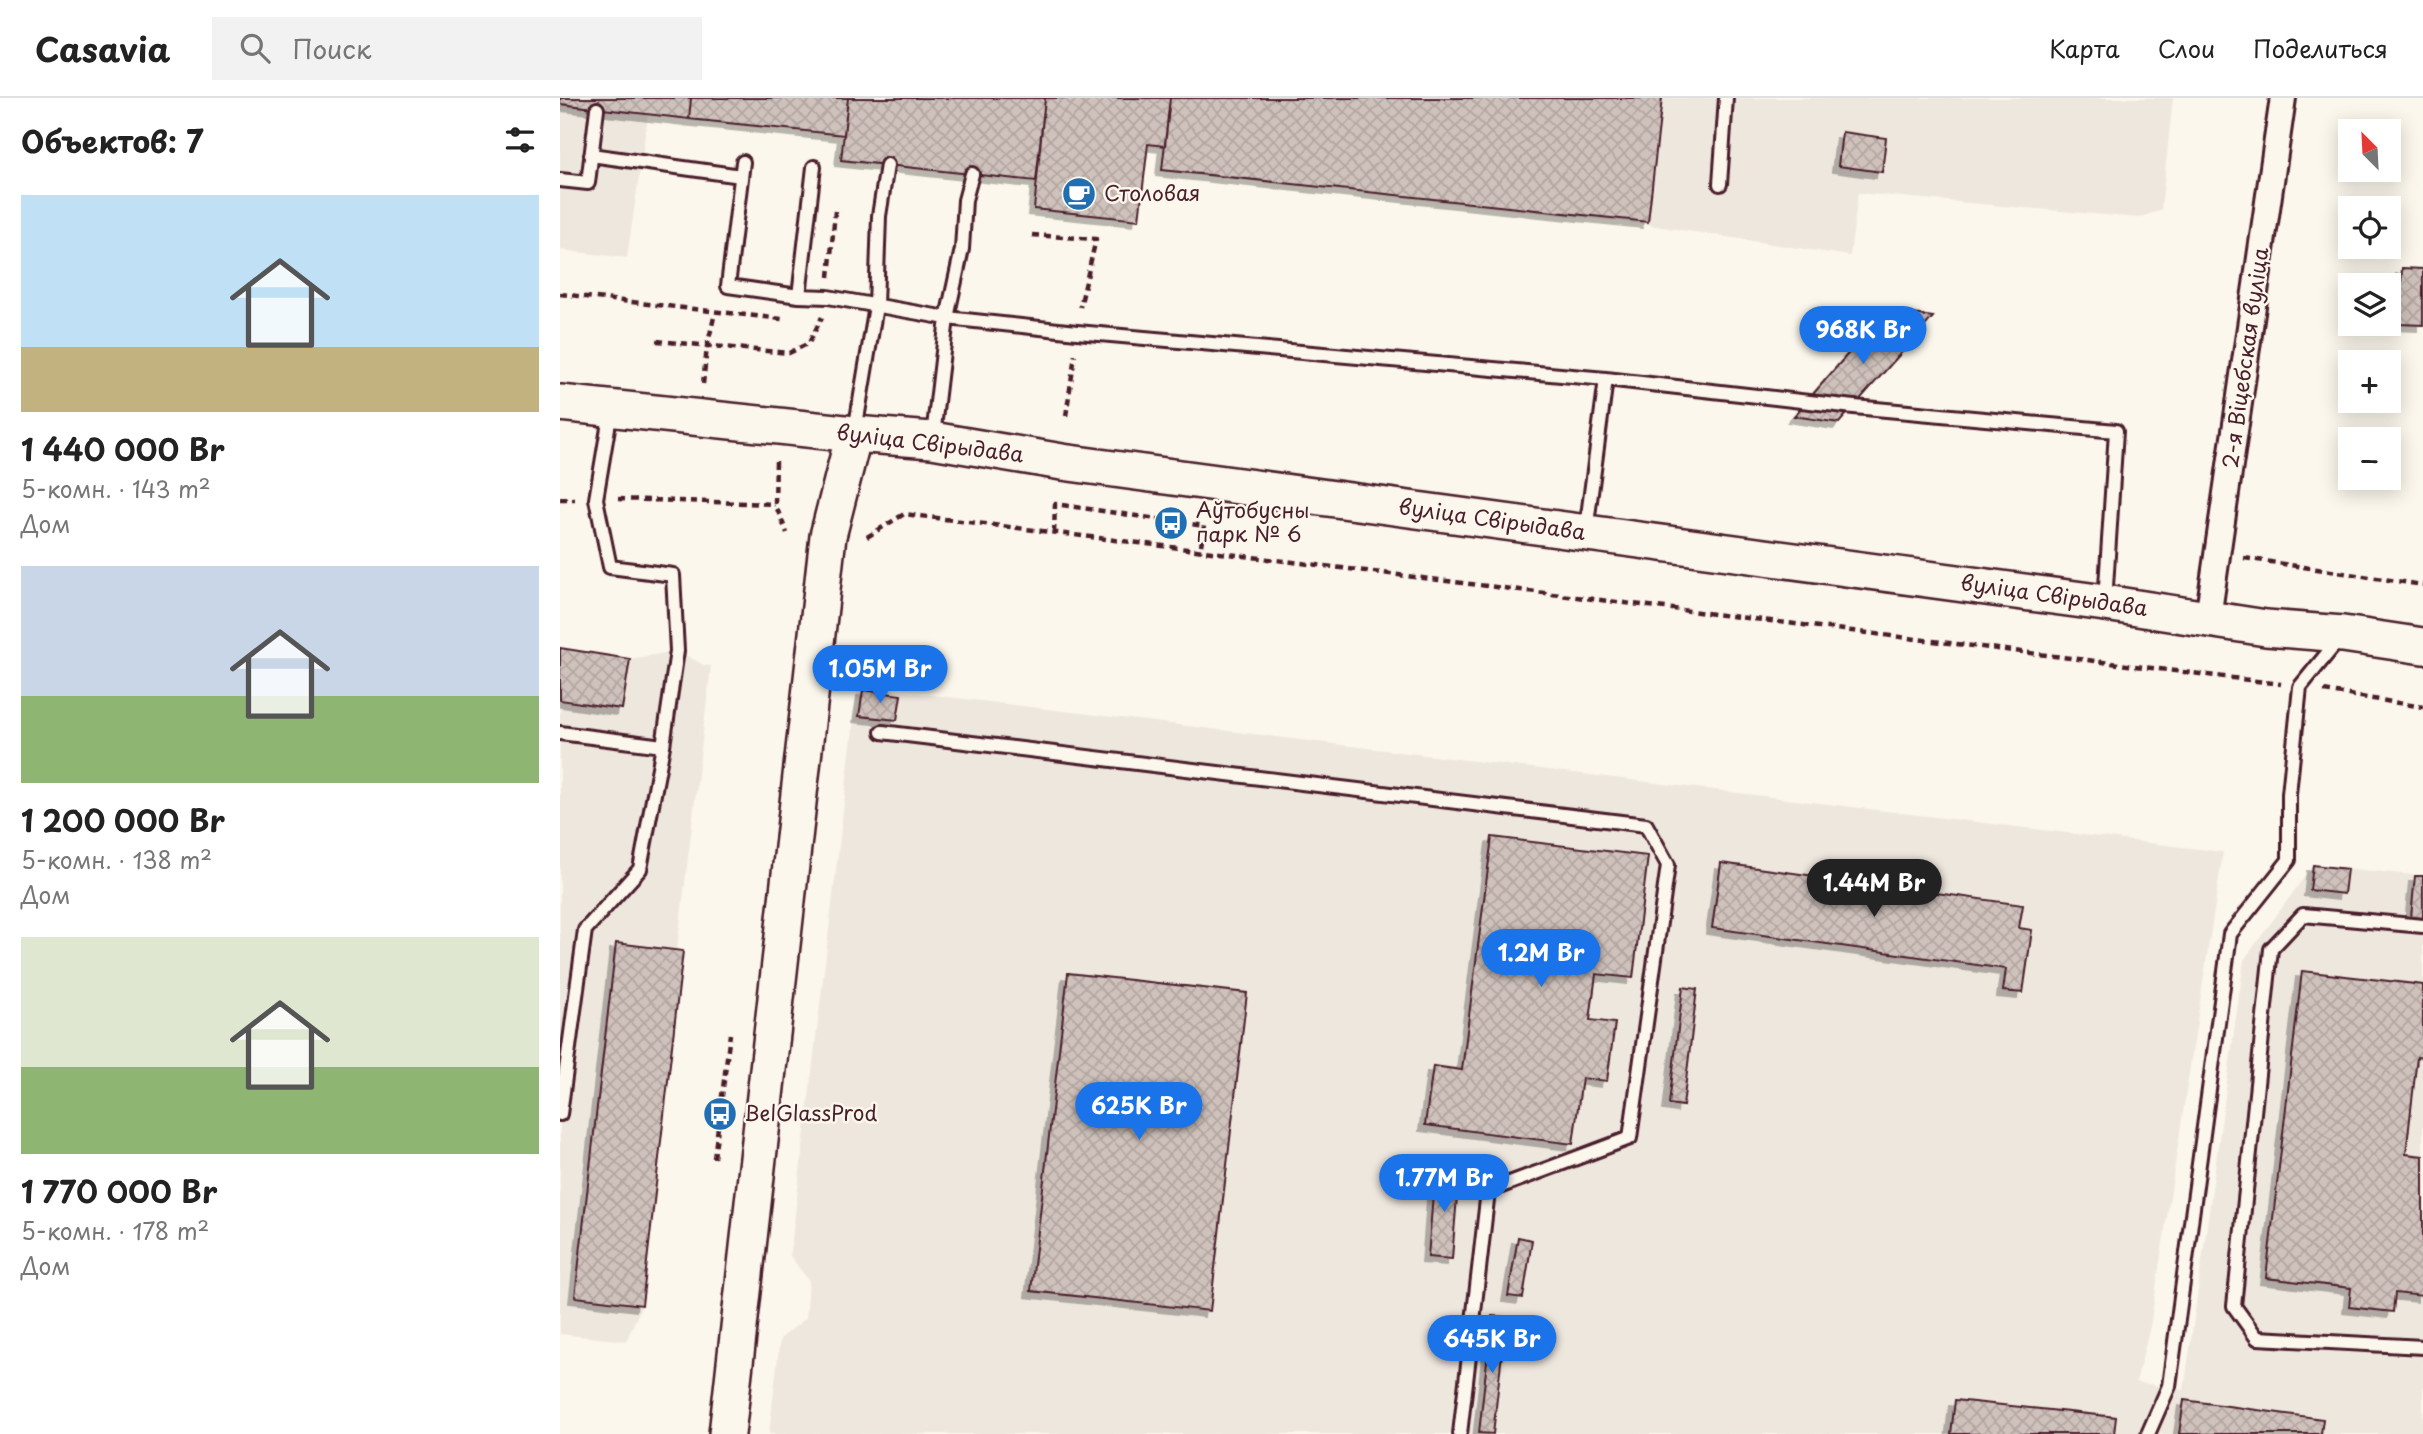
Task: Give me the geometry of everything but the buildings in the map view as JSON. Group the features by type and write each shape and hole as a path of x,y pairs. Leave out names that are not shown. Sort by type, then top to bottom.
{"main road":[{"name":"вуліца Свірыдава","path":"560,403 932,440 1062,462 2105,603 2266,628 2343,634 2423,646"},
{"path":"727,1434 828,536 854,434"}],"street":[{"name":"2-я Віцебская вуліца","path":"2208,618 2283,98"}],"lane":[{"path":"1720,184 1726,98"},
{"path":"560,180 588,183 597,109"},
{"path":"591,155 742,169 728,286 799,296 828,297 947,318 1077,332 1606,379 1854,407 2116,431 2105,603"},
{"path":"854,434 876,306 879,216 887,165"},
{"path":"799,296 814,167"},
{"path":"932,440 947,318 962,249 965,200 972,174"},
{"path":"1586,533 1606,379"},
{"path":"560,1114 585,930 640,869 677,652 673,575 610,567 596,499 611,409"},
{"path":"2148,1434 2169,1386 2230,934 2289,860 2289,794 2300,687 2343,634"},
{"path":"882,732 1646,825 1668,865 1630,1138 1488,1191 1460,1434"},
{"path":"560,733 663,746"},
{"path":"2423,926 2303,915 2272,949 2234,1306 2257,1338 2423,1347"}],"path":[{"path":"1032,234 1096,239 1080,307"},
{"path":"560,294 794,320"},
{"path":"707,347 715,313"},
{"path":"807,322 820,323"},
{"path":"657,341 789,353 788,359"},
{"path":"1066,416 1075,355"},
{"path":"776,461 775,504 786,533"},
{"path":"560,499 775,504"},
{"path":"1054,533 1055,504 1204,526 1200,552"},
{"path":"867,537 904,514 2300,687 2423,707"},
{"path":"2218,554 2423,585"},
{"path":"714,1158 730,1034"}],"shaded area":[{"path":"560,98 2173,98 2161,210 2138,218 1858,193 1850,256 1649,225 1162,170 1164,146 1148,144 1139,220 1034,209 1036,181 841,160 843,135 648,115 627,258 560,250"},
{"path":"560,648 630,659 677,651 711,666 677,950 683,951 642,1305 626,1341 560,1334"},
{"path":"858,686 2223,852 2150,1327 2136,1382 2184,1390 2244,960 2313,865 2423,876 2423,1434 769,1434 780,1339 806,1318 809,1281 790,1256"}],"place":[{"name":"Столовая","path":"1079,194"},
{"name":"Аўтобусны парк № 6","path":"1171,523"},
{"name":"BelGlassProd","path":"720,1114"}]}
